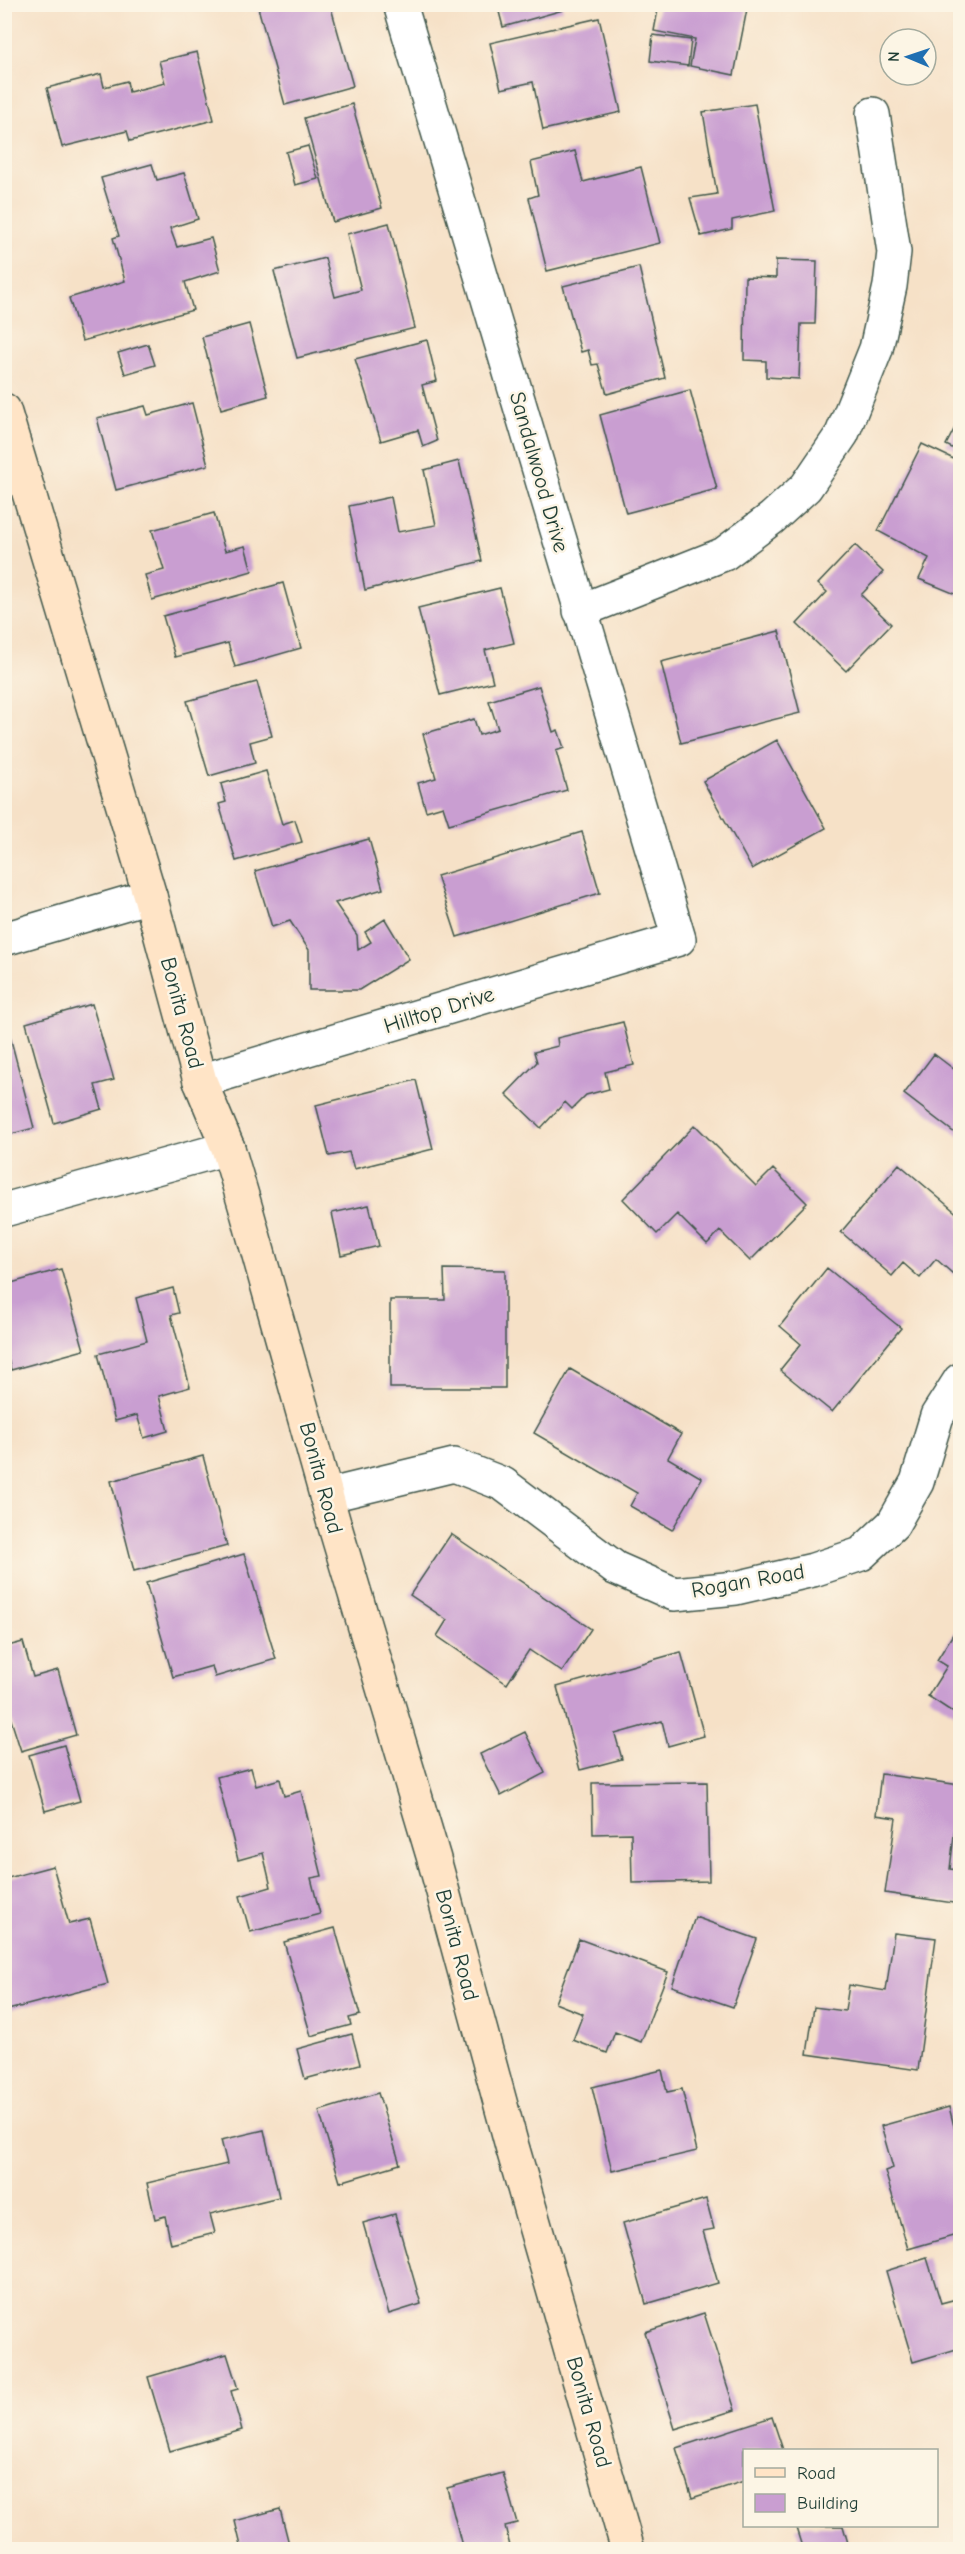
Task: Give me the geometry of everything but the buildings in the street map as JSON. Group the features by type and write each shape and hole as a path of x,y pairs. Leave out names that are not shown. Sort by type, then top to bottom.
{"street":[{"name":"Sandalwood Drive","path":"400,4 679,939"},
{"path":"580,611 724,554 772,518 806,487 842,434 876,349 890,286 894,252 873,114"},
{"name":"Bonita Road","path":"4,410 150,896 200,1081 228,1148 294,1375 326,1496 434,1859 529,2207 628,2550"},
{"path":"4,939 150,896"},
{"name":"Hilltop Drive","path":"200,1081 679,939"},
{"path":"4,1210 228,1148"},
{"name":"Rogan Road","path":"326,1496 454,1465 503,1484 615,1568 674,1594 736,1588 813,1570 861,1554 893,1524 917,1482 937,1416 960,1380"}]}
